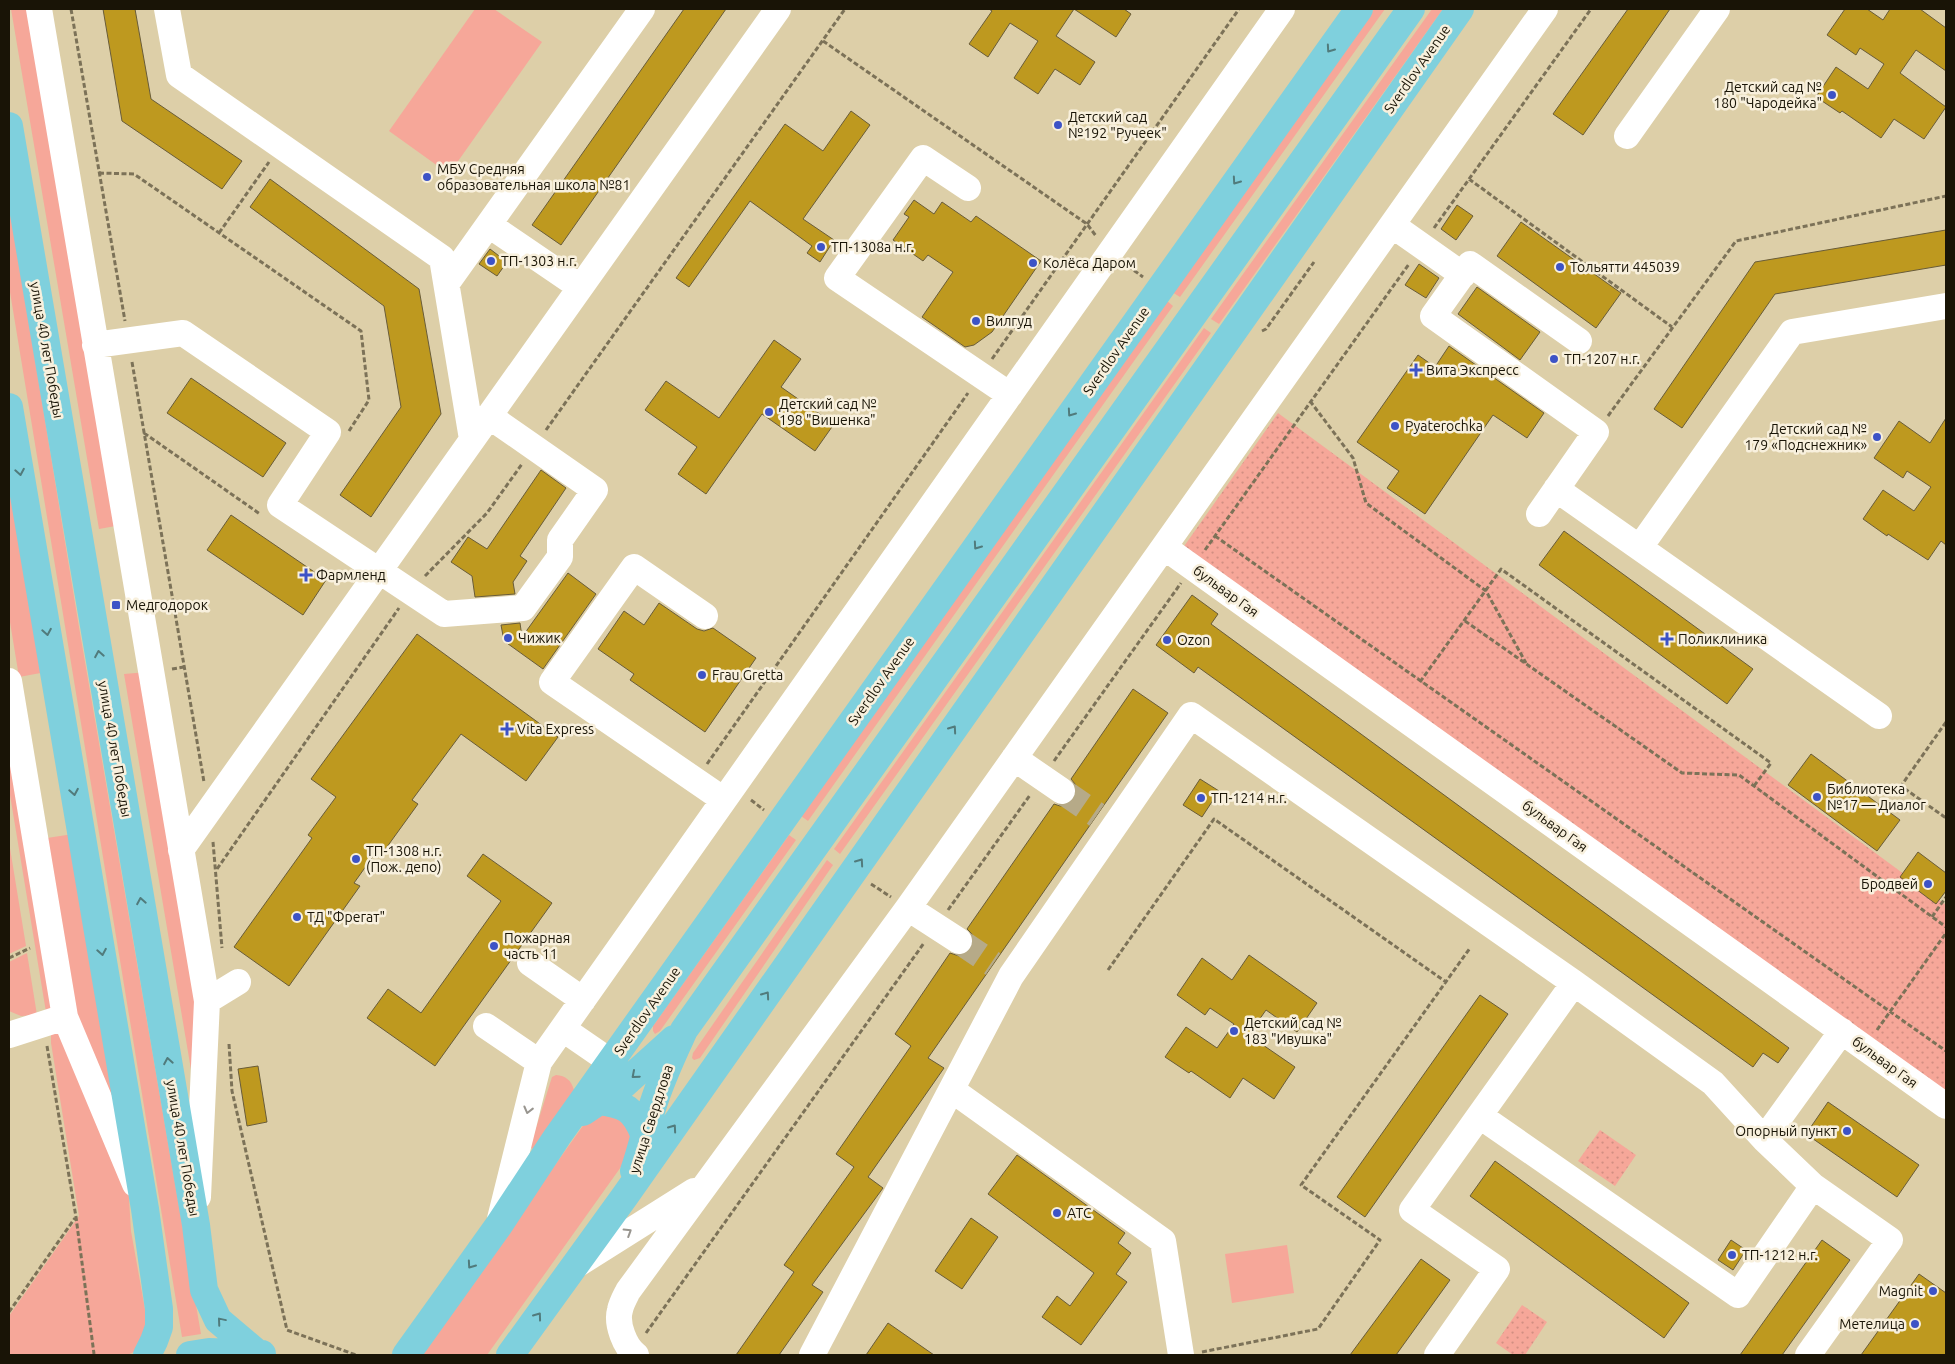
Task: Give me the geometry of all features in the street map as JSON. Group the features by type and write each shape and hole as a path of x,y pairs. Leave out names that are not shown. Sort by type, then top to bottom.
{"main road":[{"name":"Sverdlov Avenue","path":"406,1355 499,1225 611,1062 1359,9"},
{"path":"684,1030 1410,9"},
{"name":"Sverdlov Avenue","path":"510,1355 625,1196 1460,9"},
{"name":"улица 40 лет Победы","path":"9,126 196,1225 204,1290 218,1320 262,1354"},
{"path":"9,407 145,1210 159,1309 159,1326 147,1355"},
{"name":"улица Свердлова","path":"558,1137 585,1110 623,1085 684,1030"},
{"name":"улица Свердлова","path":"625,1196 642,1151 644,1134 665,1073 684,1030"},
{"path":"598,1101 613,1102 628,1109 638,1119 644,1134"},
{"path":"190,1355 209,1352 262,1354"}],"street":[{"path":"39,9 207,1001 196,1225"},
{"path":"167,9 179,75 442,258 472,439"},
{"path":"447,283 642,9"},
{"path":"499,1225 539,1062 1282,9"},
{"path":"634,1354 622,1335 619,1312 628,1291 908,908 1545,9"},
{"path":"1626,136 1716,9"},
{"path":"181,850 776,10"},
{"path":"968,188 924,158 837,278 1010,395"},
{"path":"489,226 580,287"},
{"path":"1392,226 1462,275"},
{"path":"1538,514 1596,432 1433,316 1470,264 1579,341"},
{"path":"1640,547 1792,332 1946,306"},
{"path":"96,345 183,333 328,432 280,505 444,614 523,608 560,557 560,540 596,490 489,416"},
{"path":"1556,489 1879,716"},
{"name":"бульвар Гая","path":"1164,547 1946,1106"},
{"path":"706,616 634,567 552,682 728,794"},
{"path":"9,681 54,1020 145,1210"},
{"path":"812,1355 952,1090 1002,970 1105,821 1192,715 1574,983 1713,1084 1764,1139 1813,1186 1890,1240 1808,1355"},
{"path":"1014,758 1052,784"},
{"path":"908,908 959,941"},
{"path":"530,963 583,1000"},
{"path":"207,1001 238,982"},
{"path":"1437,1355 1497,1269 1412,1210 1574,983"},
{"path":"9,1035 54,1020"},
{"path":"486,1026 539,1062"},
{"path":"563,1029 611,1062"},
{"path":"1764,1139 1842,1031"},
{"path":"952,1090 1163,1241 1187,1354"},
{"path":"1480,1116 1738,1295 1813,1186"},
{"path":"572,1268 705,1184"}],"path":[{"path":"71,9 209,812 217,870 410,592 487,513 845,9"},
{"path":"634,1354 936,926 1052,784 1192,567 1590,9"},
{"path":"822,41 1087,224"},
{"path":"219,233 272,157"},
{"path":"100,173 134,174 361,331 369,400 348,432"},
{"path":"1470,178 1672,327"},
{"path":"1596,432 1736,241 1946,196"},
{"path":"1310,402 1353,458 1366,503 1486,591 1526,664"},
{"path":"144,432 266,518"},
{"path":"1215,536 1946,1051"},
{"path":"1420,682 1501,569 1771,763 1754,786"},
{"path":"1465,621 1682,773 1739,775 1946,927"},
{"path":"1946,722 1900,786 1946,818"},
{"path":"728,794 765,810"},
{"path":"1108,970 1214,819 1446,982"},
{"path":"870,884 908,908"},
{"path":"1932,917 1946,897"},
{"path":"1865,1048 1946,933"},
{"path":"28,938 32,957"},
{"path":"9,958 30,948"},
{"path":"1187,1354 1318,1329 1380,1240 1301,1185 1470,948"},
{"path":"54,1020 76,1217 94,1354"},
{"path":"232,1091 287,1330 356,1355"},
{"path":"9,1312 76,1217"}],"shaded area":[{"path":"11,9 34,9 121,525 99,529"},
{"path":"475,9 494,9 542,42 449,174 389,131"},
{"path":"1374,9 1385,9 1180,297 1172,292"},
{"path":"1432,9 1443,9 1219,324 1211,319"},
{"path":"9,201 79,627 201,1334 182,1337 9,286"},
{"path":"1166,300 1173,306 808,821 801,816"},
{"path":"1204,328 1211,333 840,854 834,849"},
{"path":"1278,413 1946,905 1946,1094 1180,552"},
{"path":"9,455 46,672 19,677 9,616"},
{"path":"147,672 202,990 197,1105 124,674"},
{"path":"9,731 53,1007 46,1012 9,789"},
{"path":"73,834 121,1121 78,1027 47,838"},
{"path":"789,835 796,840 660,1031 655,1034 653,1026"},
{"path":"9,842 26,946 9,954"},
{"path":"827,860 833,865 700,1058 694,1060 692,1058 693,1053"},
{"path":"27,953 37,1015 21,1016 9,1011 9,962"},
{"path":"56,1028 128,1182 131,1231 148,1326 140,1345 134,1352 127,1355 9,1355 9,1316 79,1216 51,1043 51,1033"},
{"path":"556,1075 568,1079 574,1090 533,1149 530,1147 552,1077"},
{"path":"592,1113 631,1121 633,1150 487,1355 420,1355"},
{"path":"1600,1130 1636,1155 1615,1186 1578,1161"},
{"path":"1287,1245 1294,1293 1232,1303 1225,1254"},
{"path":"1522,1305 1547,1322 1525,1355 1513,1355 1496,1343"}],"building":[{"path":"103,9 135,9 151,99 242,161 222,189 122,121"},
{"path":"684,9 726,9 561,245 532,225"},
{"path":"989,9 1074,9 1056,36 1095,62 1080,85 1055,69 1038,94 1014,78 1038,41 1010,23 988,57 969,44 992,11"},
{"path":"1074,9 1124,9 1131,14 1116,37"},
{"path":"1628,9 1670,9 1583,135 1553,114"},
{"path":"1845,9 1867,9 1883,20 1890,9 1920,9 1946,28 1946,71 1916,50 1900,73 1946,107 1924,139 1894,119 1881,138 1842,111 1840,113 1816,97 1836,67 1868,89 1884,64 1860,48 1856,55 1827,35"},
{"path":"851,111 870,125 803,219 834,240 820,262 807,253 812,246 750,201 689,287 676,278 785,124 823,151"},
{"path":"270,179 419,289 441,414 371,517 340,495 401,407 384,306 250,207"},
{"path":"914,200 934,214 942,202 971,222 976,216 1041,261 992,332 974,345 965,347 922,317 953,272 928,255 923,261 893,240 909,217 904,214"},
{"path":"1457,205 1473,216 1456,240 1441,229"},
{"path":"1521,222 1621,293 1596,328 1497,256"},
{"path":"1946,230 1946,265 1775,294 1682,428 1654,409 1755,262"},
{"name":"ТП-1303 н.г.","path":"490,249 507,262 497,276 479,264"},
{"path":"1419,264 1439,278 1426,298 1405,285"},
{"path":"1477,287 1540,332 1520,360 1458,314"},
{"path":"774,340 801,359 781,387 834,424 815,451 762,414 706,494 678,474 697,447 645,410 666,381 719,418"},
{"path":"1449,346 1544,413 1527,438 1493,415 1425,514 1387,488 1399,471 1357,442 1418,355 1435,367"},
{"path":"191,378 286,443 263,477 167,413"},
{"path":"1946,418 1946,545 1941,541 1928,560 1888,534 1887,536 1863,519 1883,490 1914,511 1931,487 1907,471 1903,478 1874,458 1899,421 1930,443"},
{"path":"541,470 566,488 520,556 527,561 513,582 515,594 475,597 472,576 451,562 468,537 487,549"},
{"path":"231,515 326,580 303,615 207,550"},
{"path":"1564,531 1753,669 1727,704 1539,565"},
{"path":"568,573 596,594 543,669 504,641 501,625 520,623 522,637"},
{"path":"1192,595 1218,614 1211,624 1789,1048 1778,1063 1763,1053 1753,1067 1198,667 1194,673 1156,645"},
{"path":"659,603 697,629 704,631 713,628 756,658 705,732 630,680 634,674 598,649 624,611 644,625"},
{"path":"417,634 558,737 526,781 461,734 412,800 418,804 384,851 379,848 354,883 360,886 289,986 234,947 312,838 308,835 336,797 311,779"},
{"path":"1133,689 1168,713 928,1058 944,1068 868,1177 883,1188 812,1285 823,1292 779,1355 736,1355 794,1272 784,1265 854,1167 836,1154 911,1046 895,1034 950,953 959,956 971,950 974,941 972,934 967,929 1054,804 1060,806 1068,805 1074,800 1077,792 1075,784 1071,779"},
{"path":"1811,754 1900,820 1877,851 1788,785"},
{"name":"ТП-1214 н.г.","path":"1200,779 1219,791 1202,817 1183,805"},
{"name":"Бродвей","path":"1918,852 1946,873 1946,891 1936,904 1900,877"},
{"name":"Пожарная часть 11","path":"483,854 552,903 435,1066 367,1018 388,989 421,1013 501,901 467,876"},
{"path":"1249,955 1317,1003 1297,1032 1266,1010 1250,1033 1264,1043 1263,1045 1295,1067 1274,1099 1243,1078 1230,1098 1191,1071 1189,1073 1165,1057 1186,1027 1217,1048 1234,1024 1210,1008 1205,1015 1177,995 1202,958 1232,980"},
{"path":"1480,995 1508,1014 1365,1217 1337,1197"},
{"path":"258,1066 267,1122 247,1126 238,1069"},
{"path":"1828,1102 1919,1165 1897,1197 1806,1134"},
{"name":"АТС","path":"1017,1155 1125,1233 1118,1243 1131,1253 1116,1274 1127,1282 1081,1345 1042,1317 1057,1296 1070,1306 1094,1273 988,1194"},
{"path":"1495,1161 1689,1303 1664,1338 1470,1196"},
{"path":"971,1218 998,1237 962,1289 935,1271"},
{"name":"ТП-1212 н.г.","path":"1731,1240 1746,1250 1733,1270 1718,1260"},
{"path":"1822,1240 1850,1260 1782,1355 1740,1355"},
{"path":"1421,1259 1450,1280 1396,1355 1350,1355"},
{"name":"Метелица","path":"1919,1274 1946,1293 1946,1355 1861,1355"},
{"path":"888,1323 934,1355 866,1355"}],"tunnel":[{"path":"1062,791 1097,815"},
{"path":"959,941 993,964"}],"place":[{"name":"Детский сад № 180 \"Чародейка\"","path":"1832,95"},
{"name":"Детский сад №192 \"Ручеек\"","path":"1058,125"},
{"name":"МБУ Средняя образовательная школа №81","path":"427,177"},
{"name":"ТП-1308а н.г.","path":"821,247"},
{"name":"ТП-1303 н.г.","path":"491,261"},
{"name":"Колёса Даром","path":"1033,263"},
{"name":"Тольятти 445039","path":"1560,267"},
{"name":"Вилгуд","path":"976,321"},
{"name":"ТП-1207 н.г.","path":"1554,359"},
{"name":"Вита Экспресс","path":"1416,370"},
{"name":"Детский сад № 198 \"Вишенка\"","path":"769,412"},
{"name":"Pyaterochka","path":"1395,426"},
{"name":"Детский сад № 179 «Подснежник»","path":"1877,437"},
{"name":"Фармленд","path":"306,575"},
{"name":"Медгодорок","path":"116,605"},
{"name":"Чижик","path":"508,638"},
{"name":"Поликлиника","path":"1667,639"},
{"name":"Ozon","path":"1167,640"},
{"name":"Frau Gretta","path":"702,675"},
{"name":"Vita Express","path":"507,729"},
{"name":"Библиотека №17 — Диалог","path":"1817,797"},
{"name":"ТП-1214 н.г.","path":"1201,798"},
{"name":"ТП-1308 н.г. (Пож. депо)","path":"356,859"},
{"name":"Бродвей","path":"1928,884"},
{"name":"ТД \"Фрегат\"","path":"297,917"},
{"name":"Пожарная часть 11","path":"494,946"},
{"name":"Детский сад № 183 \"Ивушка\"","path":"1234,1031"},
{"name":"Опорный пункт","path":"1847,1131"},
{"name":"АТС","path":"1057,1213"},
{"name":"ТП-1212 н.г.","path":"1732,1255"},
{"name":"Magnit","path":"1933,1291"},
{"name":"Метелица","path":"1915,1324"}]}
